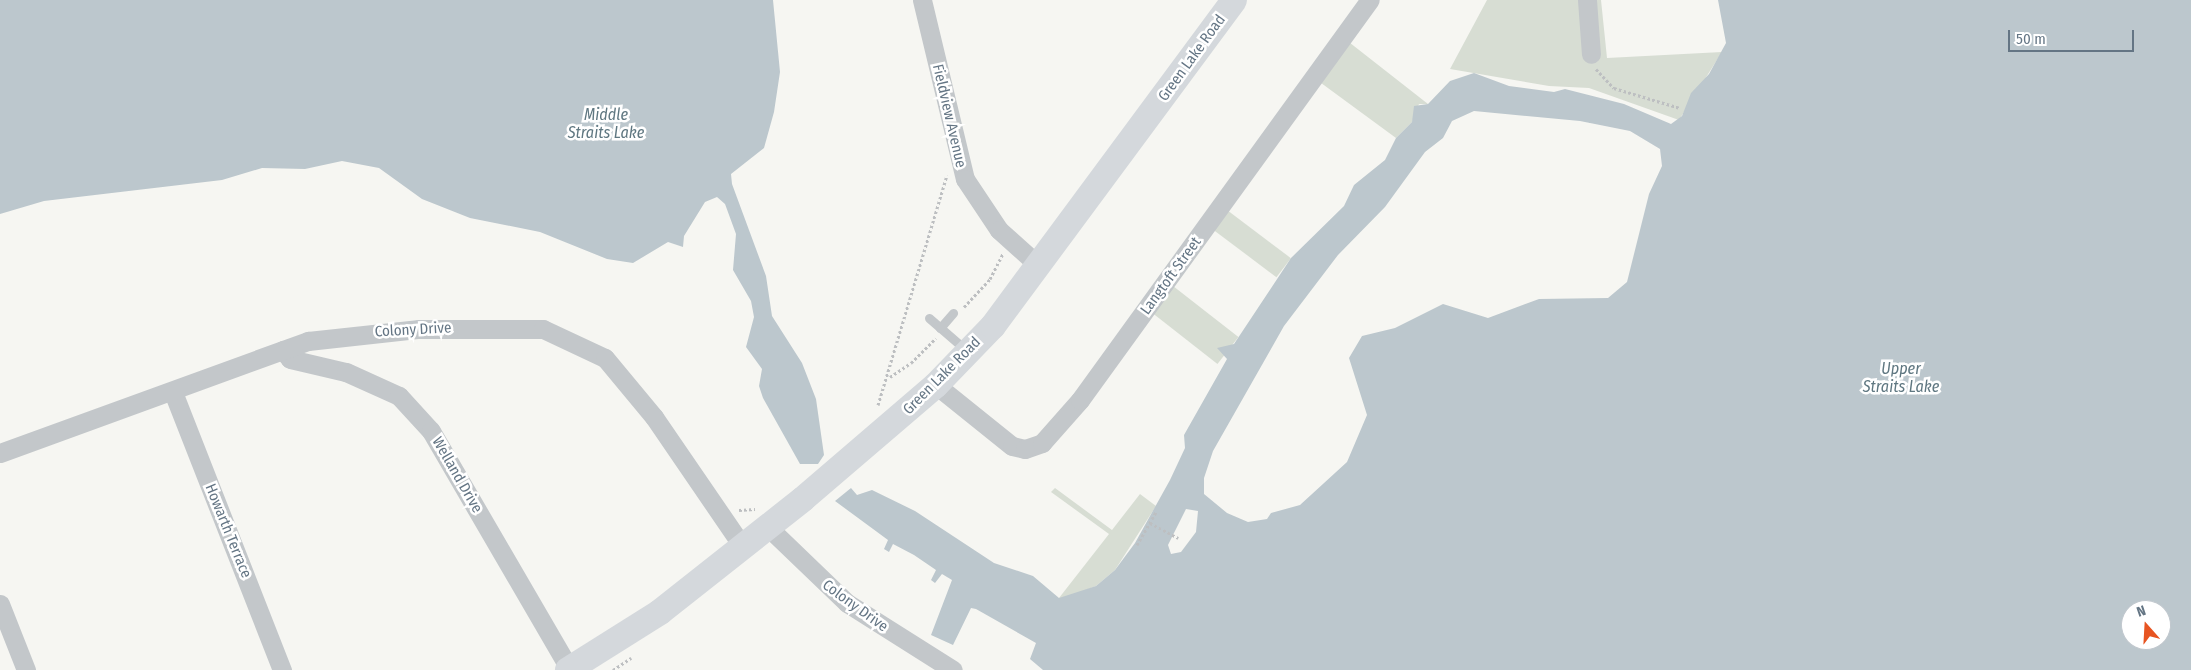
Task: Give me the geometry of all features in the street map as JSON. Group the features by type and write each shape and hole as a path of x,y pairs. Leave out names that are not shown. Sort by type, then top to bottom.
{"street":[{"name":"Fieldview Avenue","path":"922,0 958,158 977,204 1038,266"},
{"name":"Green Lake Road","path":"569,670 660,612 744,547 765,518 936,385 968,352 1038,266 1234,0"},
{"name":"Langtoft Street","path":"936,385 1012,446 1025,449 1042,443 1080,400 1370,0"},
{"path":"1587,0 1591,54"},
{"name":"Colony Drive","path":"0,453 173,392 283,350 358,332 496,326 543,329 578,341 605,358 654,417 744,547"},
{"name":"Welland Drive","path":"283,350 290,359 346,372 399,396 431,430 569,670"},
{"name":"Howarth Terrace","path":"173,392 282,670"},
{"name":"Colony Drive","path":"765,518 847,603 952,670"},
{"path":"0,604 26,670"}],"lane":[{"path":"940,328 953,313"},
{"path":"929,318 968,352"}],"path":[{"path":"1591,54 1601,77 1614,88 1680,108"},
{"path":"875,410 890,373 896,337 936,206 958,158"},
{"path":"716,509 765,518"},
{"path":"1137,544 1156,512"},
{"path":"1150,523 1178,538"}],"shaded area":[{"path":"1487,0 1601,0 1607,58 1722,52 1679,120 1589,88 1549,86 1450,69"},
{"path":"1345,39 1428,104 1419,104 1412,122 1396,138 1317,80"},
{"path":"1227,210 1291,258 1276,277 1213,229"},
{"path":"1173,286 1238,337 1217,364 1152,313"},
{"path":"1055,488 1112,530 1140,494 1156,506 1115,570 1096,586 1063,599 1059,598 1109,534 1051,492"}],"water":[{"name":"Middle Straits Lake","path":"0,0 773,0 780,72 774,112 764,148 731,174 732,184 766,276 772,316 802,363 816,399 824,455 818,464 800,464 763,398 759,386 762,369 746,347 754,317 751,301 733,270 736,234 725,204 717,197 705,202 684,236 683,247 668,242 633,263 607,259 540,232 470,218 422,199 379,168 342,161 305,169 262,168 222,180 44,201 0,214"},
{"name":"Upper Straits Lake","path":"1718,0 2191,0 2191,670 1043,670 1030,659 1036,643 976,609 971,608 953,645 931,635 952,580 942,574 935,583 931,580 936,570 914,555 893,544 889,552 884,549 888,540 835,501 851,488 857,495 872,490 915,511 994,563 1033,576 1059,598 1096,586 1115,570 1135,543 1170,480 1185,448 1184,435 1227,359 1217,348 1234,344 1291,258 1344,206 1354,185 1385,160 1396,138 1412,122 1414,106 1428,104 1450,81 1474,73 1509,86 1554,92 1565,89 1624,104 1671,124 1682,116 1691,93 1709,74 1726,43","holes":["1474,111 1580,121 1630,131 1660,149 1662,166 1649,194 1627,282 1608,298 1539,299 1488,318 1443,304 1395,328 1362,336 1349,358 1367,415 1347,462 1300,505 1271,513 1267,519 1248,522 1227,513 1204,494 1204,478 1213,451 1284,326 1338,255 1385,207 1425,152 1443,138 1452,121","1186,509 1198,511 1196,532 1181,552 1171,554 1168,545"]}]}
